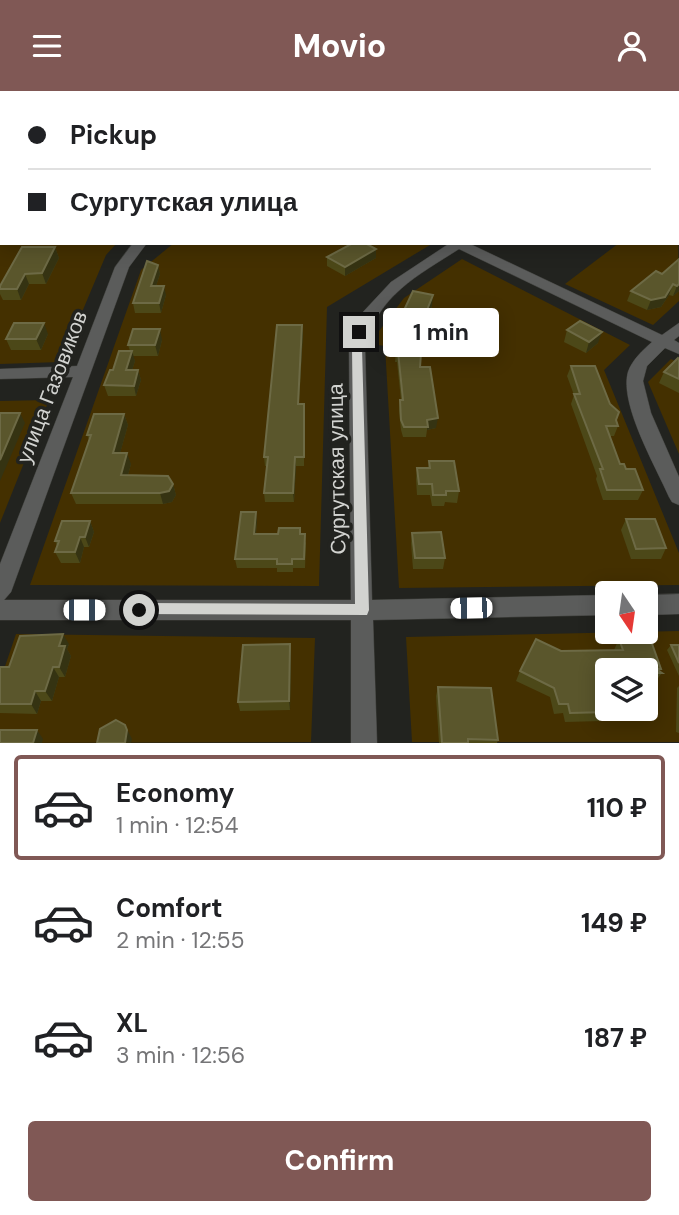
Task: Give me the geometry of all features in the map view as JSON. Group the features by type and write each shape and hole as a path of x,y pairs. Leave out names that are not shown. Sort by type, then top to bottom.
{"street":[{"name":"улица Газовиков","path":"0,592 122,267 130,253 139,245"},
{"name":"Сургутская улица","path":"364,743 357,347 359,332 375,304 457,245"},
{"path":"460,245 671,345"},
{"path":"679,328 671,345 641,362 635,372 634,383 643,414 679,496"},
{"path":"0,374 81,371"},
{"path":"658,604 679,604"},
{"path":"0,610 362,610 595,605"}],"shaded area":[{"path":"0,245 115,245 106,255 61,362 0,364"},
{"path":"172,245 430,245 327,307 319,586 30,585 141,270"},
{"path":"616,245 678,245 679,301 653,325 565,284"},
{"path":"462,259 630,345 604,370 679,553 679,585 658,585 658,581 595,581 595,586 399,588 385,346 378,345 376,335 404,298"},
{"path":"671,359 679,363 679,454 648,382"},
{"path":"49,400 0,523 0,401"},
{"path":"658,631 679,631 679,742 412,742 406,637 595,633 595,644 658,644"},
{"path":"16,634 315,638 311,742 0,743 0,681"}],"building":[{"path":"349,245 369,245 376,249 345,267 327,257"},
{"path":"22,247 55,247 42,273 25,274 17,289 0,289 0,286"},
{"path":"679,259 679,284 673,284 665,297 651,300 631,291 656,271 662,274"},
{"path":"147,261 158,265 151,286 164,286 159,303 133,303"},
{"path":"413,291 433,295 415,340 422,340 420,367 430,367 438,418 427,420 428,427 404,427 401,420 400,400 403,400 396,351 399,321"},
{"path":"580,321 602,332 589,342 567,330"},
{"path":"14,323 44,323 36,339 6,339"},
{"path":"277,325 302,325 298,404 304,404 304,457 295,457 293,493 264,493 268,457 264,457"},
{"path":"133,329 160,329 155,345 128,345"},
{"path":"119,351 132,351 126,370 138,370 134,386 104,385 110,370 113,370"},
{"path":"679,359 679,379 664,372"},
{"path":"571,366 595,366 610,404 619,412 616,420 618,426 606,426 620,464 624,464 626,469 635,469 643,490 607,490 600,469 603,469 574,394 580,394"},
{"path":"0,413 20,413 0,460"},
{"path":"94,414 124,414 113,453 127,453 121,475 168,476 173,484 169,491 71,493 91,435 87,435"},
{"path":"429,461 454,461 459,491 433,495 432,484 419,484 417,468 430,468"},
{"path":"241,512 256,512 254,534 278,534 279,528 300,528 300,534 305,534 304,559 292,559 292,564 277,564 277,559 235,559"},
{"path":"626,519 655,519 666,548 636,549"},
{"path":"62,521 90,521 85,537 80,537 75,552 55,552 59,541 55,541"},
{"path":"441,532 445,558 415,558 412,533"},
{"path":"63,634 59,646 65,646 59,667 53,667 45,691 35,691 31,704 0,704 0,667 9,667 20,636"},
{"path":"536,639 561,651 623,650 621,644 652,644 657,658 595,658 595,712 570,713 568,704 559,704 554,688 520,671"},
{"path":"290,644 289,701 238,702 243,645"},
{"path":"671,645 679,645 679,663"},
{"path":"438,687 491,688 498,740 468,739 468,743 442,743"},
{"path":"116,720 125,725 127,730 125,743 97,743 100,729"},
{"path":"0,730 37,730 33,743 0,743"}],"route":[{"path":"139,610 362,610 357,347 359,332"}]}
